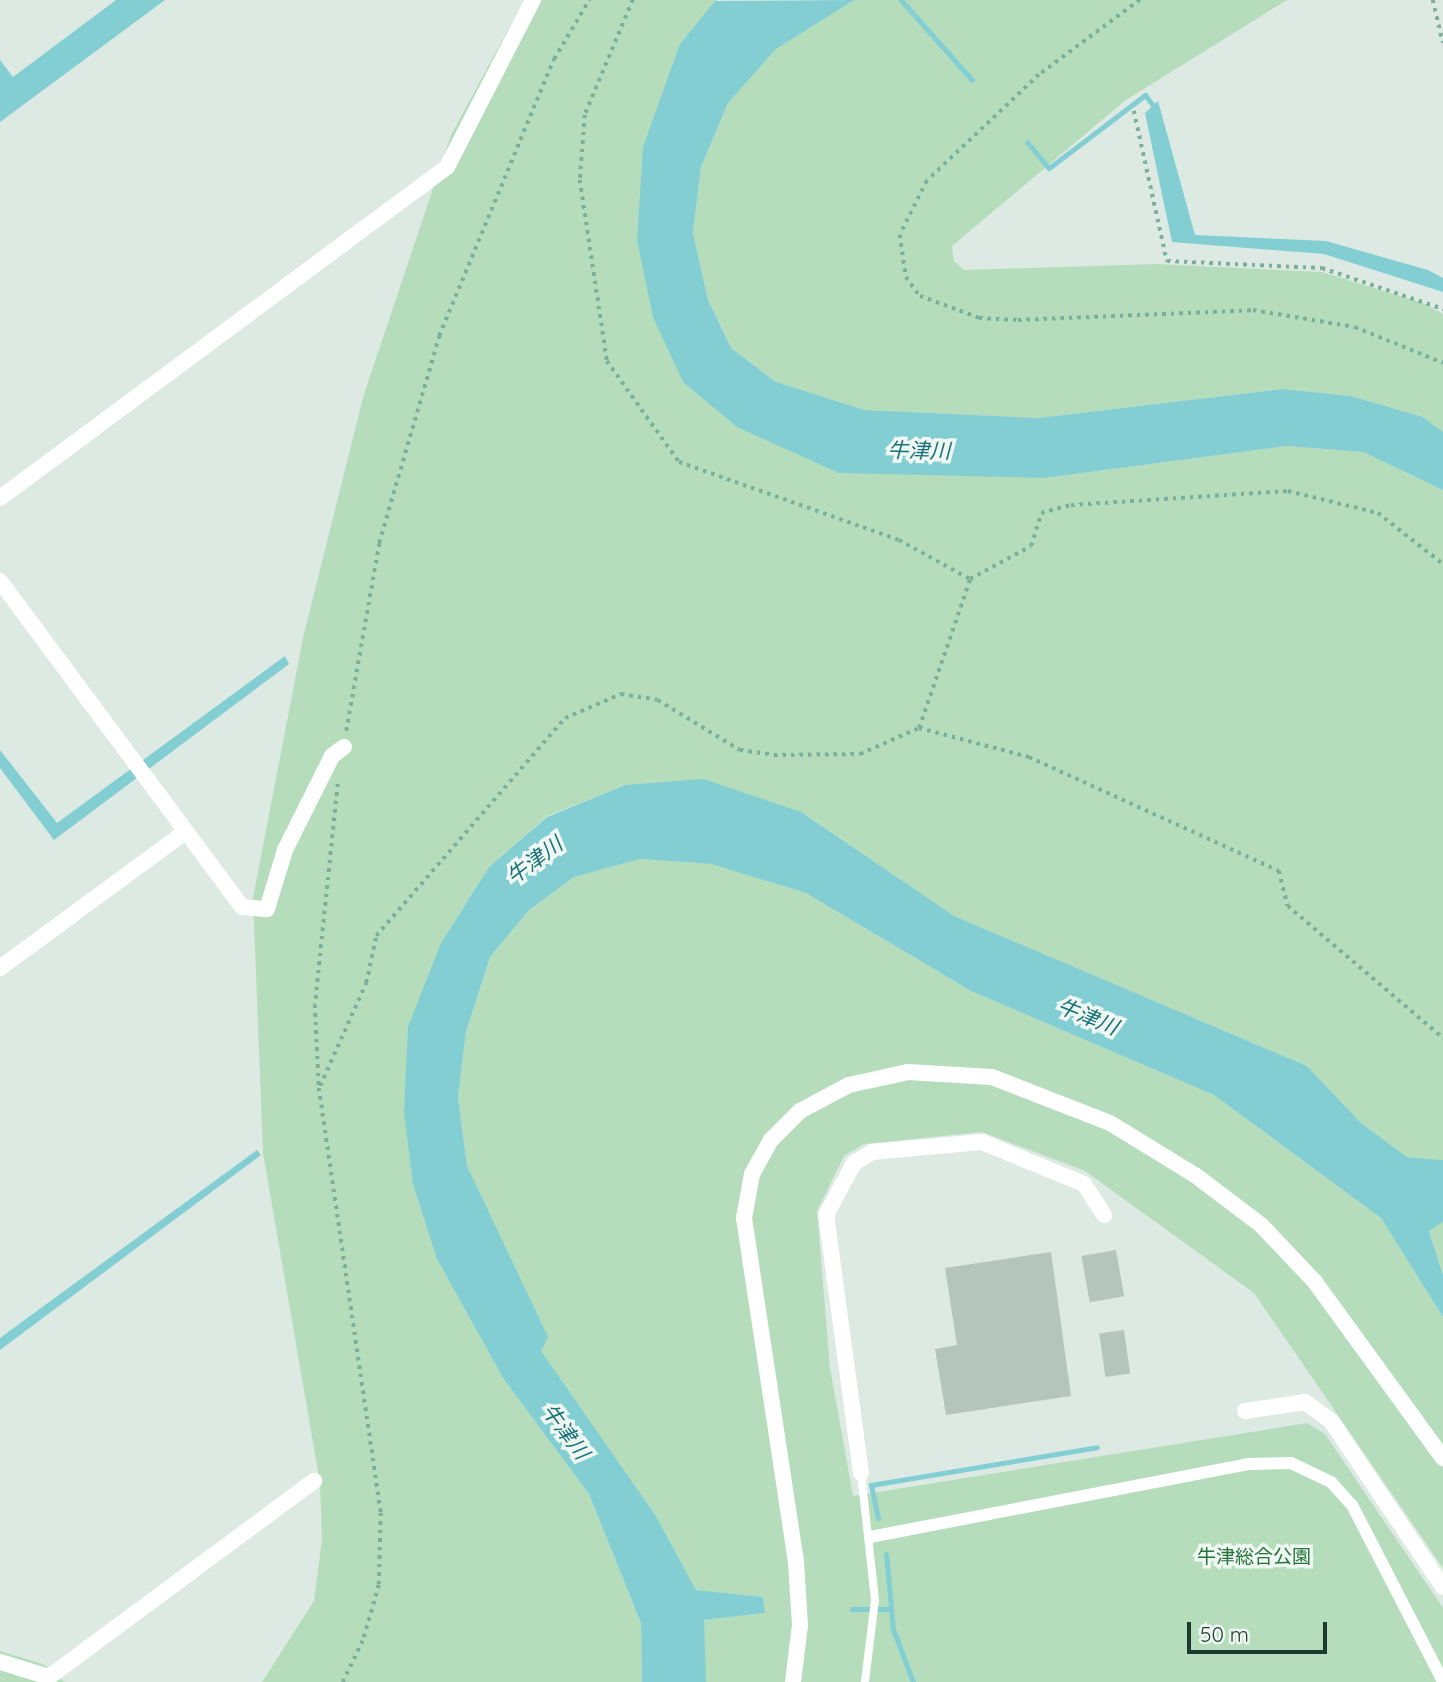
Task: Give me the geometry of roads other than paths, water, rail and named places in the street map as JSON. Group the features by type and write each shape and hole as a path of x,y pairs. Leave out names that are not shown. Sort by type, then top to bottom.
{"street":[{"path":"0,498 447,167 533,0"},
{"path":"0,581 184,833 242,907 267,909 285,850 332,756 344,747"},
{"path":"0,968 184,833"},
{"path":"793,1682 800,1625 796,1562 744,1218 752,1174 771,1140 800,1111 849,1084 908,1072 992,1077 1110,1123 1195,1175 1261,1225 1315,1282 1443,1458"},
{"path":"861,1473 826,1215 854,1163 872,1152 982,1142 1084,1184 1104,1215"},
{"path":"1245,1411 1305,1402 1331,1421 1443,1587"},
{"path":"870,1537 1248,1464 1291,1463 1331,1482 1352,1506 1443,1681"},
{"path":"0,1662 49,1677 314,1481"}],"lane":[{"path":"861,1473 876,1600 865,1682"}],"water":[{"path":"116,0 165,0 0,122 0,60 13,77"},
{"name":"牛津川","path":"854,0 776,49 728,103 701,167 693,233 708,300 731,348 776,382 865,410 1038,418 1283,389 1351,396 1423,417 1443,432 1443,490 1363,452 1287,446 1044,478 839,473 737,427 683,382 653,317 637,240 643,147 680,44 715,1"},
{"path":"1158,101 1195,235 1326,241 1428,270 1443,278 1443,292 1324,254 1172,242 1145,113"},
{"path":"285,656 289,664 54,840 0,768 0,750 57,823"},
{"name":"牛津川","path":"703,779 801,812 954,916 1307,1066 1361,1123 1407,1157 1443,1160 1443,1222 1429,1231 1443,1275 1443,1317 1381,1218 1214,1095 971,991 806,893 711,864 640,859 574,877 529,910 490,957 466,1032 458,1097 467,1166 548,1337 541,1351 656,1516 696,1590 763,1597 765,1613 704,1620 706,1682 642,1682 641,1623 589,1494 503,1378 437,1259 413,1184 404,1112 408,1027 441,943 489,867 547,817 625,785"},
{"path":"257,1150 261,1155 0,1350 0,1338"}],"waterway":[{"path":"901,0 972,80"},
{"path":"1027,142 1049,168 1145,95 1156,109"},
{"path":"878,1518 871,1485 1097,1447"},
{"path":"886,1554 893,1629 913,1682"},
{"path":"852,1609 889,1609"}],"park label":[{"name":"牛津総合公園","path":"1254,1557"}]}
